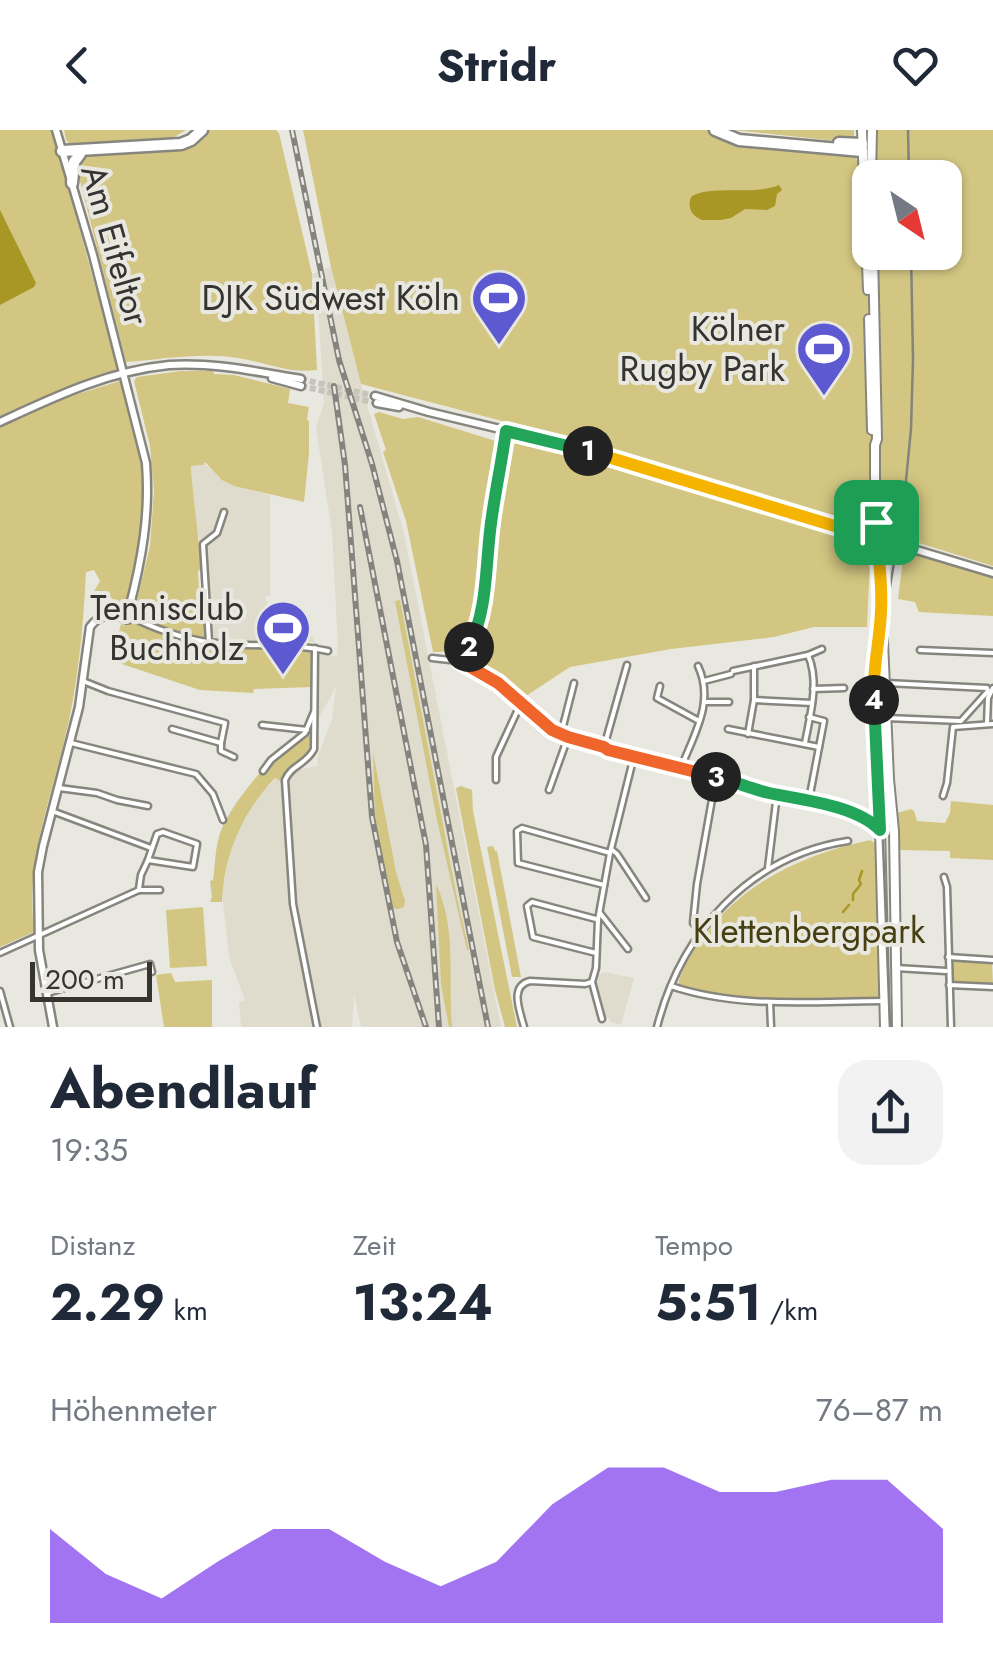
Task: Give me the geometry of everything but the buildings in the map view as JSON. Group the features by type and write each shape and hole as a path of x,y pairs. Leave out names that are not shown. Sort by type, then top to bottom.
{"highway":[{"path":"171,144 190,130"},
{"path":"63,154 93,148 171,144 191,140 202,130"},
{"path":"714,130 739,140 867,149"},
{"path":"724,130 743,136 867,149"},
{"path":"63,154 80,154 93,148"},
{"path":"72,183 74,162 80,154"}],"main road":[{"name":"Am Eifeltor","path":"56,130 144,451 148,487 144,544 127,613"},
{"path":"862,130 869,160"},
{"path":"872,130 867,149 871,419 881,614 873,690 881,818 884,1027"},
{"path":"873,270 875,446"},
{"path":"0,422 78,387 168,366 237,368 301,382"},
{"path":"376,400 582,449 993,573"},
{"path":"861,534 876,522"},
{"path":"861,534 880,565"},
{"path":"880,565 896,544"},
{"path":"53,1027 39,950 38,872 70,743 90,628 102,616 127,613"},
{"path":"881,614 894,830 897,1027"},
{"path":"873,690 881,686 886,697"},
{"path":"881,818 891,810"},
{"path":"881,818 894,830"}],"street":[{"path":"460,661 480,618 506,431"},
{"path":"209,642 202,544 217,532 224,512"},
{"path":"127,613 142,623 209,642 305,646 328,651"},
{"path":"315,648 315,738 311,756 284,780 293,904 317,1027"},
{"path":"704,681 822,649"},
{"path":"920,650 993,653"},
{"path":"805,744 813,690 808,655"},
{"path":"432,658 460,661 498,683 568,737 674,768 881,818"},
{"path":"604,747 628,666"},
{"path":"681,768 704,702 704,681 698,666"},
{"path":"748,734 754,666"},
{"path":"83,681 224,723 221,751 234,757"},
{"path":"560,734 574,682"},
{"path":"886,683 990,688"},
{"path":"660,686 658,698 700,722"},
{"path":"813,690 844,688"},
{"path":"886,718 990,724 990,688"},
{"path":"955,724 965,719 990,688"},
{"path":"754,700 812,703"},
{"path":"704,702 729,702"},
{"path":"496,780 496,758 520,703"},
{"path":"263,771 307,730 314,712"},
{"path":"809,717 824,721 809,800"},
{"path":"943,796 955,724"},
{"path":"262,725 307,730"},
{"path":"172,729 221,743"},
{"path":"728,729 819,747"},
{"path":"549,790 568,737"},
{"path":"70,743 196,774 213,794 223,820"},
{"path":"602,1019 592,982 598,920 610,851 634,756"},
{"path":"700,932 693,922 716,777"},
{"path":"58,788 148,806"},
{"path":"767,870 777,794"},
{"path":"52,811 152,848"},
{"path":"864,816 880,830"},
{"path":"604,885 518,863 517,831 610,851 646,898"},
{"path":"139,890 141,875 159,833 197,844 194,867 148,860"},
{"path":"657,1027 685,954 700,932 738,893 767,870 802,854 848,841"},
{"path":"944,876 951,1027"},
{"path":"0,953 139,890 160,890"},
{"path":"596,954 534,937 528,904 598,920"},
{"path":"600,913 628,949"},
{"path":"948,958 993,960"},
{"path":"47,993 150,964 152,972"},
{"path":"896,968 948,972"},
{"path":"524,1027 517,995 520,984 592,982"},
{"path":"670,986 723,998 884,1001"},
{"path":"949,986 993,988"},
{"path":"0,991 10,1027"},
{"path":"770,1001 770,1027"}],"shaded area":[{"path":"779,185 782,190 775,206 767,210 745,209 731,218 702,220 690,208 691,197 699,193"},
{"path":"0,210 36,283 0,305"},
{"path":"331,267 404,533 501,1027 361,1027 354,994 352,1027 241,1027 239,1003 245,1000 229,957 222,892 231,844 256,799 282,772 318,766 332,719 336,687 320,716 316,716 315,660 319,655 337,656 338,646 332,532 316,428 324,402 312,274"},
{"path":"202,462 230,484 270,495 270,596 265,597 269,608 289,615 315,642 214,639 203,548 194,517 191,466 203,465"},
{"path":"604,972 634,978 621,1025 604,1015 597,984 598,975"}],"green space":[{"path":"0,130 52,130 118,368 0,419"},
{"path":"64,130 186,130 169,140 70,144"},
{"path":"206,130 279,133 312,274 317,370 211,356 126,362 76,165 82,157 106,151 170,149"},
{"path":"303,130 709,130 728,142 854,155 857,160 852,160 852,270 962,270 962,160 864,160 876,130 993,130 993,566 514,424 361,384 331,267"},
{"path":"733,130 854,130 854,138 837,141"},
{"path":"213,371 290,389 288,403 309,407 304,502 234,486 222,480 205,462 191,466 201,570 199,590 204,590 207,637 203,639 150,622 137,600 150,546 154,491 150,446 134,381 137,377"},
{"path":"120,381 144,472 144,522 138,557 125,604 116,603 105,591 115,608 93,617 93,593 100,581 94,570 86,572 73,700 36,858 34,932 0,947 0,426 61,399"},
{"path":"374,414 403,419 418,417 499,442 478,614 469,639 452,650 433,652 406,521"},
{"path":"511,438 858,540 870,561 867,627 814,627 774,637 671,649 570,667 523,698 469,657 482,619 494,520"},
{"path":"904,551 993,576 993,616 919,612 915,602 898,599"},
{"path":"400,600 469,950 437,820 395,601"},
{"path":"126,621 207,645 308,649 312,687 254,689 253,693 200,690 119,663 121,656 113,654 121,624 125,626"},
{"path":"312,720 309,754 292,766 281,781 275,778 253,805 231,851 222,902 210,902 210,881 226,821 254,780 300,740"},
{"path":"373,752 405,901 404,907 398,909 392,908 375,818"},
{"path":"456,788 472,790 517,1027 505,1027 495,990"},
{"path":"951,801 993,805 993,860 950,858 950,851 899,850 897,813 911,809 917,821 945,823"},
{"name":"Klettenbergpark","path":"870,840 876,844 880,997 753,997 678,986 683,970 714,923 752,889 820,854"},
{"path":"493,846 521,977 512,977 487,847"},
{"path":"436,884 447,918 452,1027 441,984"},
{"path":"203,907 207,966 170,968 166,910"},
{"path":"952,961 992,963 993,985 953,983"},
{"path":"171,973 175,982 212,980 212,1027 164,1027 156,975"}],"waterway":[{"path":"853,900 862,871"},
{"path":"843,912 849,905"}],"tunnel":[{"path":"301,379 375,396"},
{"path":"301,386 377,403"}],"tram line":[{"path":"908,130 909,160"},
{"path":"890,1027 877,686 911,429 911,270"}],"railway":[{"path":"292,130 339,360 397,561 488,1027"},
{"path":"334,386 345,465 372,817 397,942 426,1027"},
{"path":"360,507 426,845 439,1027"}],"place":[{"name":"DJK Südwest Köln","path":"499,347"},
{"name":"Kölner Rugby Park","path":"824,398"},
{"name":"Tennisclub Buchholz","path":"283,677"}],"route":[{"path":"506,431 601,455 861,534 876,522 881,614 873,690 880,830 864,816 568,737 552,730 498,683 460,661 480,618 506,431"}]}
